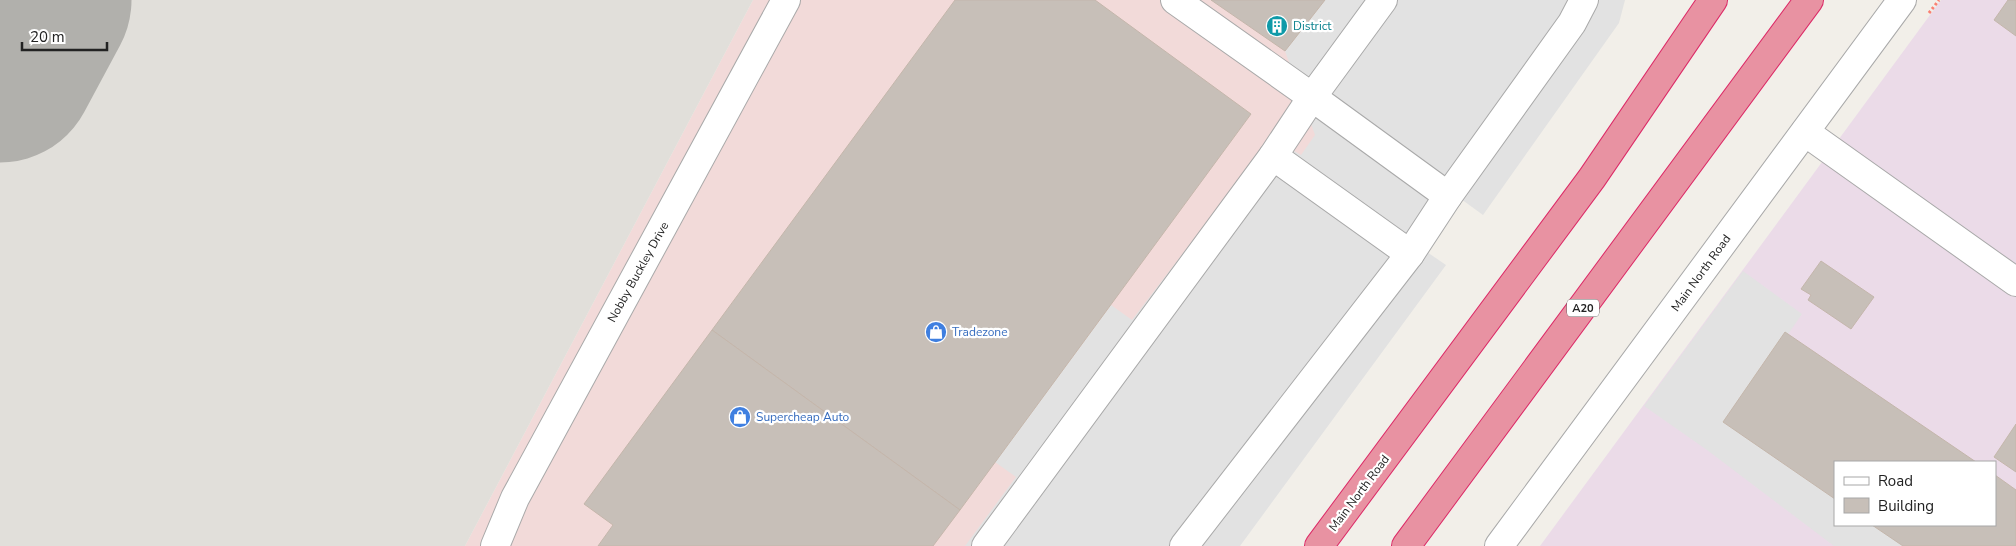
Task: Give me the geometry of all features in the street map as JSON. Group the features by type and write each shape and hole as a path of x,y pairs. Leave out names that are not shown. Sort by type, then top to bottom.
{"highway":[{"name":"Main North Road","path":"1319,546 1592,178 1713,0"},
{"name":"A20","path":"1406,546 1809,0"}],"street":[{"name":"Nobby Buckley Drive","path":"495,546 515,498 786,0"},
{"path":"1175,0 1312,96 1448,196"},
{"path":"986,546 1273,156 1312,96 1382,0"},
{"path":"1184,546 1410,254 1448,196 1572,23 1584,0"},
{"name":"Main North Road","path":"1499,546 1902,0"},
{"path":"1805,132 2016,282"},
{"path":"1273,156 1410,254"}],"shaded area":[{"path":"0,0 753,0 465,546 0,546"},
{"path":"753,0 1595,0 1188,546 465,546"},
{"path":"1325,0 1625,0 1619,23 1483,215 1461,199 1424,250 1446,265 1240,546 965,546 1016,477 995,462 1111,305 1132,320 1271,138 1301,155 1315,135 1285,51"},
{"path":"1941,0 2016,0 2016,546 1540,546"},
{"path":"1743,271 1802,314 1737,408 1834,480 1834,526 1895,526 1922,546 1834,546 1707,450 1644,406"}],"building":[{"path":"955,0 1095,0 1251,114 960,510 712,330"},
{"name":"District","path":"1211,0 1325,0 1285,51"},
{"path":"2008,0 2016,0 2016,36 1994,20"},
{"path":"1821,261 1874,297 1851,329 1808,300 1811,295 1801,289"},
{"name":"Supercheap Auto","path":"712,330 960,510 933,546 598,546 613,525 584,504"},
{"path":"1785,332 1975,461 1834,461 1834,498 1723,422"},
{"path":"2016,424 2016,472 1994,457"},
{"path":"1996,476 2016,490 2016,546 1903,546 1873,526 1996,526"}],"taxiway":[{"path":"29,13 35,0"}],"runway":[{"path":"0,67 36,0"}],"place":[{"name":"District","path":"1277,26"},
{"name":"Tradezone","path":"936,332"},
{"name":"Supercheap Auto","path":"740,417"}]}
